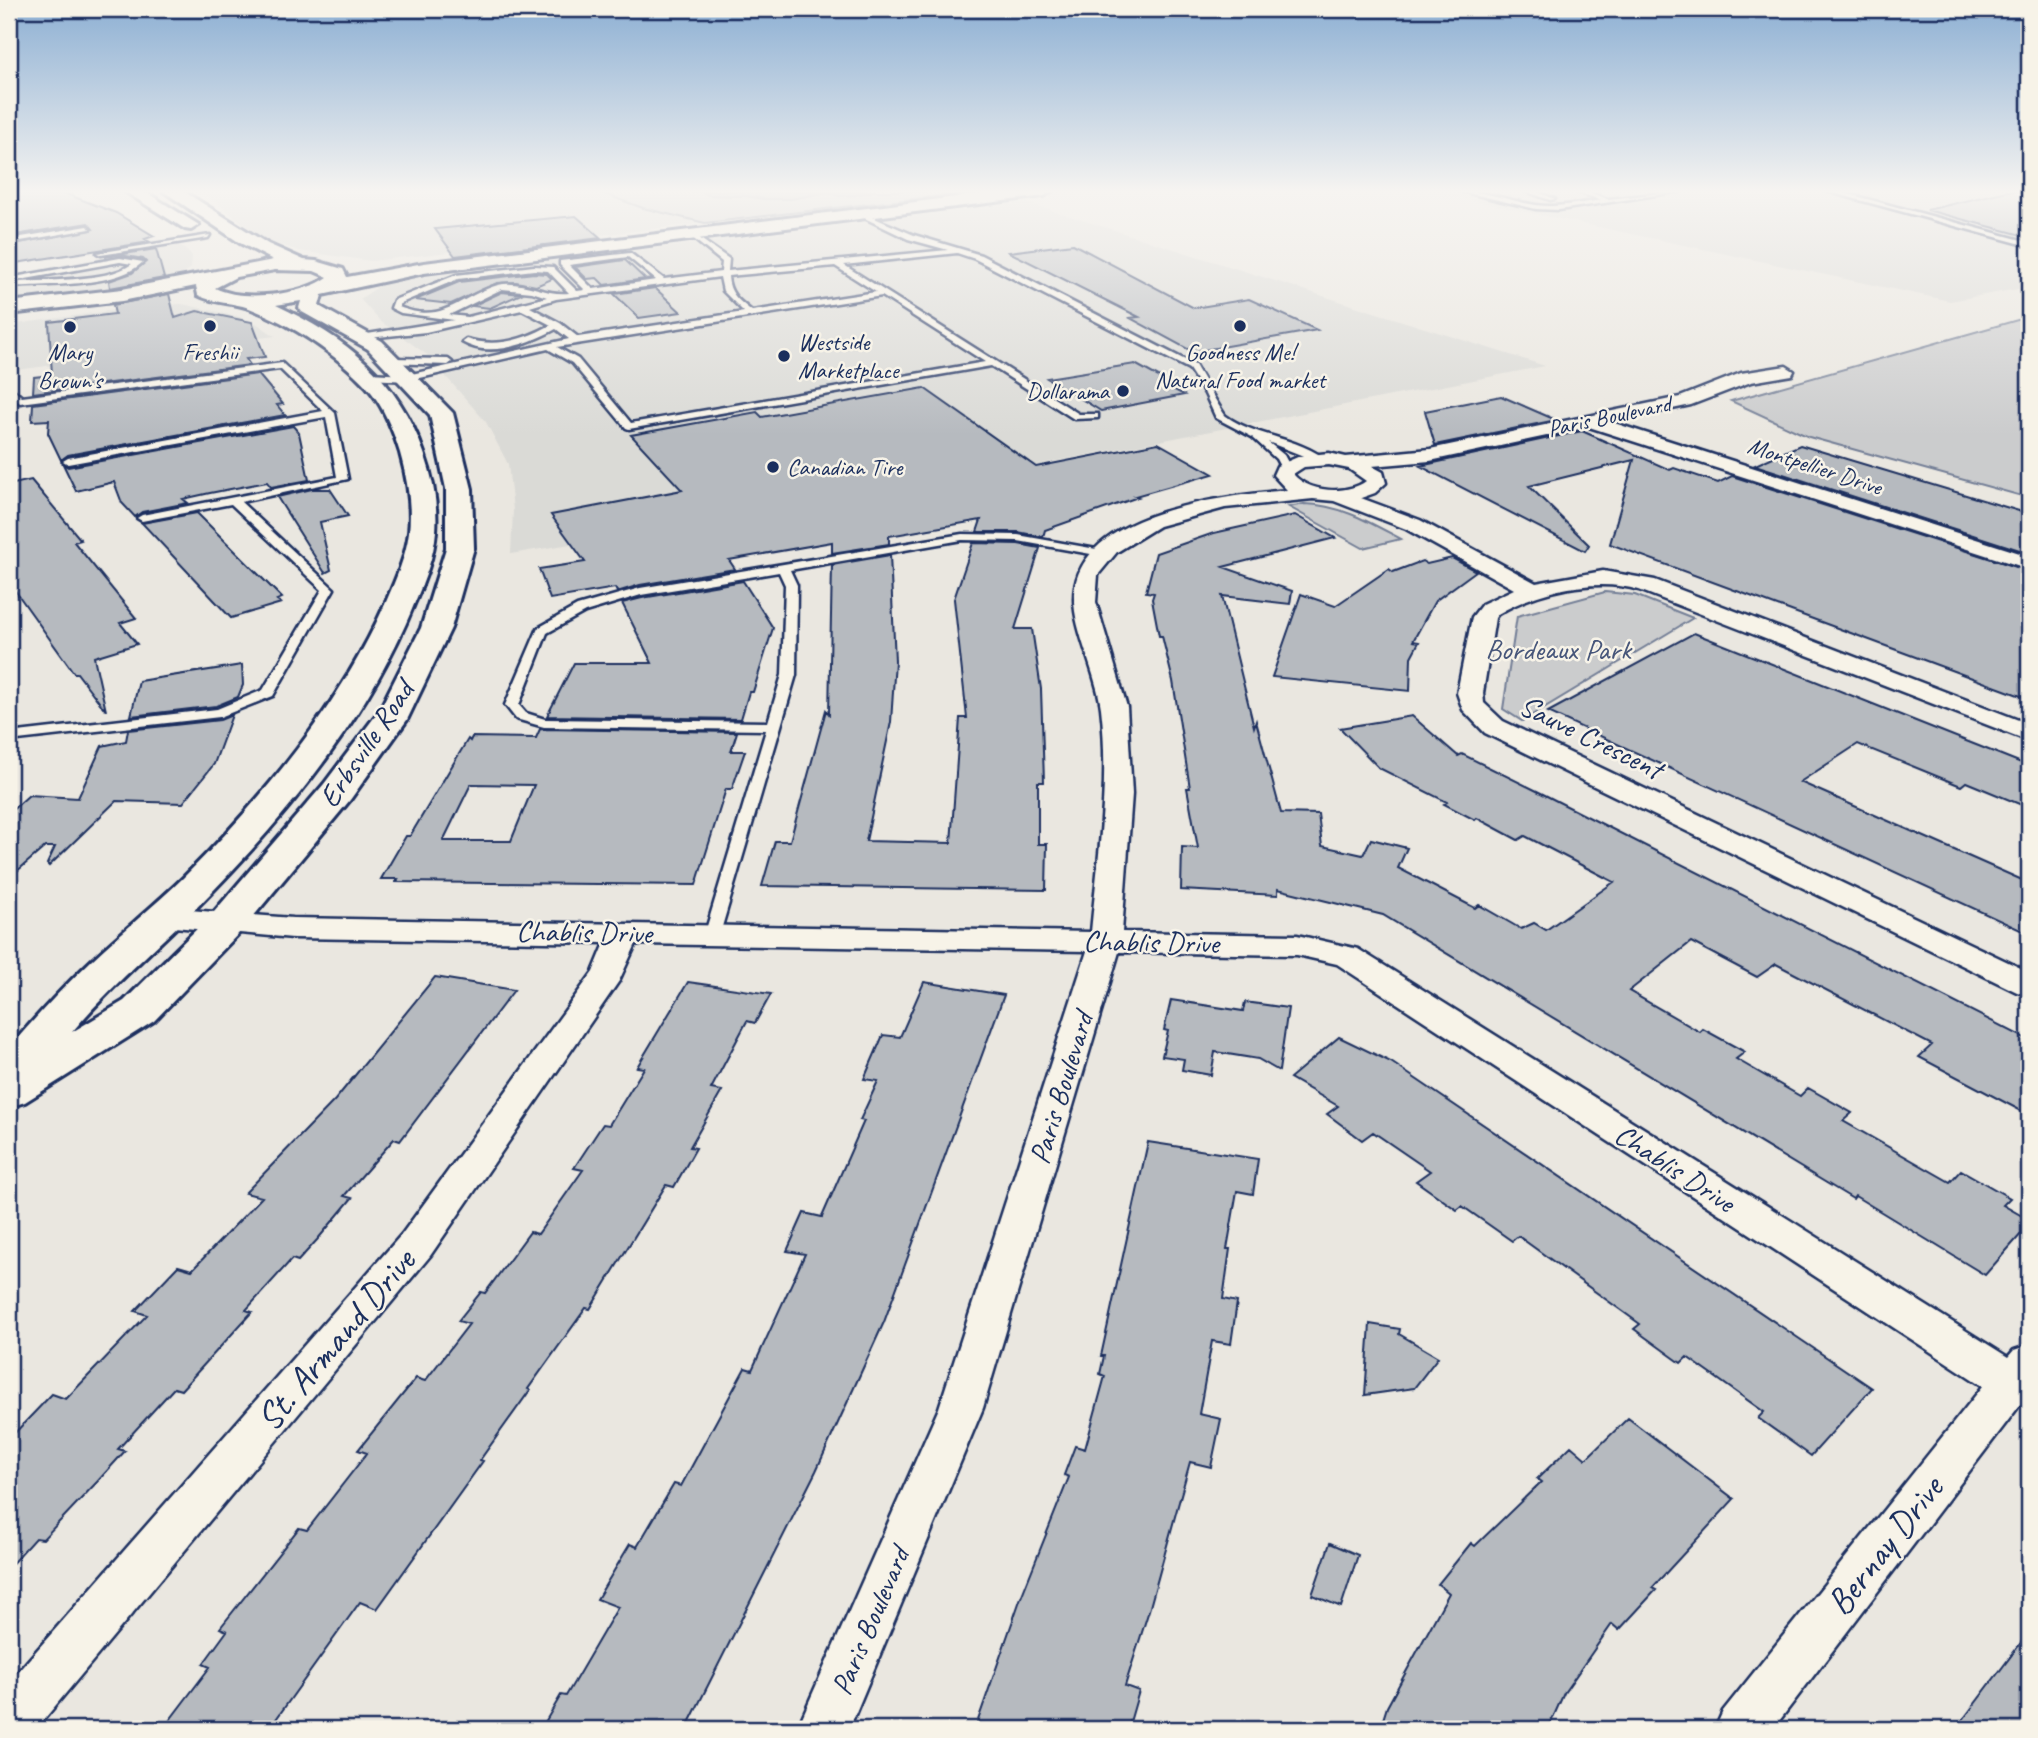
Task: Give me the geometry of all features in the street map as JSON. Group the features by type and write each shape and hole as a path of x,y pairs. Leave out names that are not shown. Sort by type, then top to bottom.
{"main road":[{"path":"190,282 206,272"},
{"path":"9,308 122,295 237,272"},
{"path":"333,272 338,275 334,283 321,289 309,308 324,317 335,309 335,302 342,293 362,278"},
{"path":"9,317 145,298 248,301 399,272"},
{"path":"215,298 205,291 205,285 232,273"},
{"name":"Erbsville Road","path":"9,1091 139,1010 228,922 337,792 395,713 436,628 460,548 459,489 440,413 389,372 342,354 282,315 248,301"},
{"name":"Erbsville Road","path":"9,1077 90,986 209,874 253,824 339,716 395,620 418,555 423,527 412,446 388,398 389,372 375,345 324,317"}],"street":[{"name":"Paris Boulevard","path":"1347,462 1430,455 1685,401 1747,377 1786,371"},
{"name":"Montpellier Drive","path":"1586,420 2029,562"},
{"name":"Paris Boulevard","path":"823,1729 961,1408 1106,941 1118,794 1114,707 1084,594 1087,575 1102,553 1116,540 1152,522 1224,502 1240,502 1283,494 1336,495 1373,484 1384,472 1423,461 1430,455"},
{"name":"Paris Boulevard","path":"1224,502 1235,494 1265,486 1300,462 1320,459"},
{"path":"1320,459 1347,462 1369,469 1373,484 1407,514 1413,524"},
{"path":"1284,472 1294,487 1314,493"},
{"path":"1336,495 1396,520 1413,524 1535,592"},
{"name":"Sauve Crescent","path":"2029,733 1637,582 1596,578 1494,605 1484,617 1469,693 1472,705 1494,727 2029,985"},
{"name":"Chablis Drive","path":"163,917 293,928 713,933 1297,945 1347,956 1926,1329 2024,1379"},
{"name":"St. Armand Drive","path":"9,1721 416,1245 608,974 625,932"},
{"name":"Bernay Drive","path":"1741,1729 2024,1379"}],"lane":[{"path":"9,283 62,272"},
{"path":"9,283 102,278 120,272"},
{"path":"471,320 401,312 395,308 397,302 449,278 499,272"},
{"path":"553,272 575,294"},
{"path":"572,272 591,292"},
{"path":"651,272 663,282"},
{"path":"359,336 421,330 509,312 555,297 748,272"},
{"path":"851,272 1077,418 1095,416"},
{"path":"1007,272 1192,367 1210,394 1219,416 1257,436 1320,459"},
{"path":"723,275 730,298 749,312"},
{"path":"440,316 538,281"},
{"path":"486,300 533,290 555,297"},
{"path":"389,372 482,361 576,340 885,293"},
{"path":"514,297 543,301"},
{"path":"486,300 525,307 557,325 576,340"},
{"path":"486,300 509,312"},
{"path":"466,342 486,347 514,343 538,337 557,325"},
{"path":"421,330 442,335"},
{"path":"550,346 575,361 629,426 994,363"},
{"path":"389,372 482,361"},
{"path":"9,389 20,400 282,366 330,413 343,479 142,518"},
{"path":"68,461 330,413"},
{"path":"1257,436 1258,441 1280,457 1284,472"},
{"path":"9,737 220,713 268,693 328,589 233,500"},
{"path":"775,726 544,723 521,716 512,705 542,631 581,609 640,592 975,536 1030,539 1102,553"},
{"path":"713,933 789,675 791,585 783,568"}],"shaded area":[{"path":"24,272 185,272 180,276 122,289 9,302 9,275"},
{"name":"Westside Marketplace","path":"464,272 1247,272 1545,366 974,477 511,554 513,510 508,464 486,422 426,354 380,321 360,299 385,282"},
{"path":"1813,272 2029,272 2029,287 1950,301"},
{"path":"182,304 237,316 256,323 275,336 9,371 9,325 143,306"}],"green space":[{"path":"2021,319 2029,320 2029,498 1809,437 1731,401"},
{"path":"1304,504 1343,511 1401,539 1363,548 1289,507"},
{"name":"Bordeaux Park","path":"1605,592 1635,595 1693,618 1522,721 1503,709 1517,616"}],"building":[{"path":"162,272 164,278 110,288 109,281 132,273"},
{"path":"580,272 638,272 645,279 604,285 597,278 587,279"},
{"name":"Goodness Me! Natural Food market","path":"1049,272 1126,272 1194,308 1249,299 1317,330 1193,352 1130,318 1139,317"},
{"path":"534,273 547,274 552,279 536,286 516,282 497,283 451,304 415,300 459,282"},
{"path":"655,288 681,312 639,318 614,294"},
{"path":"502,292 521,294 490,308 472,306"},
{"path":"169,294 175,318 197,311 252,322 265,357 246,359 250,365 33,393 34,377 52,375 49,322 115,314 113,305"},
{"name":"Dollarama","path":"1135,364 1175,386 1169,387 1184,395 1101,411 1047,378"},
{"path":"258,374 283,404 277,405 285,415 68,455 61,460 48,433 49,420 32,421 33,404"},
{"path":"924,388 1036,467 1158,443 1213,474 1135,496 1138,497 1045,530 1043,537 1018,532 977,532 981,520 889,536 889,544 832,553 832,542 729,560 735,569 640,585 617,592 615,588 550,599 539,569 585,562 551,515 682,490 631,435 757,412 762,417"},
{"path":"1501,396 1556,420 1435,445 1425,411"},
{"path":"293,426 299,433 309,480 271,487 267,482 210,493 183,499 188,503 142,512 135,517 122,503 114,482 76,491 63,464 68,467"},
{"path":"1582,431 1670,470 1674,468 1718,483 1732,476 2029,571 2029,699 1610,544 1634,460 1529,486 1589,545 1585,551 1420,466"},
{"path":"1800,445 2029,514 2029,553 1755,465"},
{"path":"31,480 81,540 74,542 136,618 120,623 137,644 94,657 106,711 77,673 74,673 9,582 9,485"},
{"path":"312,489 330,489 348,516 320,522 331,570 325,573 277,497"},
{"path":"197,513 282,598 277,600 281,603 231,618 142,523"},
{"path":"1295,515 1335,538 1223,567 1292,591 1290,604 1222,596 1254,727 1256,721 1281,813 1318,814 1322,846 1363,855 1371,839 1407,848 1398,868 1475,908 1479,905 1521,929 1534,923 1546,930 1614,882 1525,836 1518,840 1477,818 1475,820 1444,804 1447,802 1379,768 1340,728 1412,716 1458,756 1462,754 1539,792 2029,1040 2029,1115 1919,1057 1932,1045 1776,964 1757,977 1691,942 1629,991 1700,1032 1703,1029 1745,1052 1736,1059 1800,1096 1808,1088 1852,1113 1843,1121 1950,1182 1961,1170 2010,1198 2003,1205 2029,1220 2029,1225 1985,1275 1855,1196 1853,1199 1383,915 1278,889 1278,895 1181,890 1182,847 1198,848 1173,681 1162,636 1159,636 1152,599 1154,593 1146,592 1156,553 1214,533"},
{"path":"973,543 1018,544 1040,548 1015,629 1032,629 1041,689 1044,782 1038,782 1038,844 1047,844 1046,890 762,886 775,841 790,841 826,710 829,714 832,565 890,555 895,661 891,722 866,841 951,843 960,718 967,718 954,599"},
{"path":"1452,558 1476,571 1435,601 1413,641 1419,642 1411,657 1410,691 1272,677 1301,594 1335,606 1389,569 1393,572 1422,561 1427,564"},
{"path":"743,581 773,628 753,692 749,692 741,719 547,716 574,663 652,663 622,603"},
{"path":"1694,633 2029,766 2029,808 1966,782 1961,786 1858,744 1800,782 2029,883 2029,934 1548,712"},
{"path":"242,665 243,685 238,697 216,706 131,716 139,681"},
{"path":"232,715 214,764 183,803 116,801 49,866 47,864 55,847 45,847 9,878 9,813 29,795 78,798 102,746 126,741 128,730 220,720"},
{"path":"540,729 737,732 731,751 745,751 732,789 726,789 696,885 396,882 398,879 381,879 468,739 536,738","holes":["471,784 534,785 511,841 443,841"]},
{"path":"435,977 514,990 400,1141 394,1139 344,1196 352,1198 317,1240 298,1261 292,1259 246,1310 252,1312 181,1390 174,1388 118,1449 125,1451 97,1482 43,1539 35,1538 9,1567 9,1439 52,1394 66,1399 147,1315 135,1311 178,1266 192,1270 262,1197 245,1193 335,1100"},
{"path":"688,982 771,994 755,1023 747,1021 711,1089 722,1091 690,1147 696,1148 674,1187 666,1185 590,1309 586,1308 528,1389 530,1390 480,1460 483,1461 377,1609 360,1602 269,1729 163,1729 210,1667 203,1664 227,1631 220,1628 299,1528 307,1530 367,1453 358,1450 416,1378 425,1381 469,1324 458,1321 481,1292 485,1293 530,1232 538,1234 583,1170 574,1168 603,1124 609,1125 644,1068 637,1067"},
{"path":"924,982 1004,995 884,1322 816,1471 686,1729 541,1729 561,1695 566,1696 618,1607 597,1599 630,1544 637,1547 674,1484 681,1486 745,1368 752,1370 805,1254 787,1251 804,1213 822,1217 864,1121 860,1120 878,1081 864,1079 883,1035 900,1037"},
{"path":"1171,1000 1243,1011 1245,1002 1288,1008 1279,1071 1258,1059 1215,1052 1211,1075 1182,1070 1184,1059 1162,1056 1168,1031 1164,1030"},
{"path":"1339,1037 1391,1062 1872,1388 1811,1456 1758,1418 1764,1412 1687,1357 1681,1363 1634,1329 1640,1324 1518,1236 1512,1241 1462,1206 1457,1210 1416,1181 1430,1171 1373,1132 1362,1140 1327,1114 1338,1106 1290,1078"},
{"path":"1148,1142 1258,1159 1253,1194 1237,1191 1227,1249 1230,1249 1223,1299 1237,1302 1231,1344 1212,1341 1199,1414 1221,1419 1211,1467 1190,1462 1125,1686 1139,1691 1128,1729 975,1729 1020,1600 1069,1477 1064,1475 1075,1446 1085,1449 1105,1376 1100,1374 1104,1356 1101,1356"},
{"path":"1370,1324 1400,1329 1399,1334 1438,1357 1414,1388 1365,1395"},
{"path":"1628,1418 1734,1499 1652,1588 1656,1590 1619,1630 1612,1624 1564,1693 1548,1729 1380,1729 1387,1707 1449,1593 1438,1584 1471,1543 1475,1546 1541,1482 1537,1479 1571,1446 1586,1459"},
{"path":"1330,1543 1358,1555 1341,1607 1312,1595"},
{"path":"2029,1632 2029,1729 1956,1729"}],"place":[{"name":"Freshii","path":"210,326"},
{"name":"Goodness Me! Natural Food market","path":"1240,326"},
{"name":"Mary Brown's","path":"70,327"},
{"name":"Westside Marketplace","path":"784,356"},
{"name":"Dollarama","path":"1123,391"},
{"name":"Canadian Tire","path":"773,467"}]}
